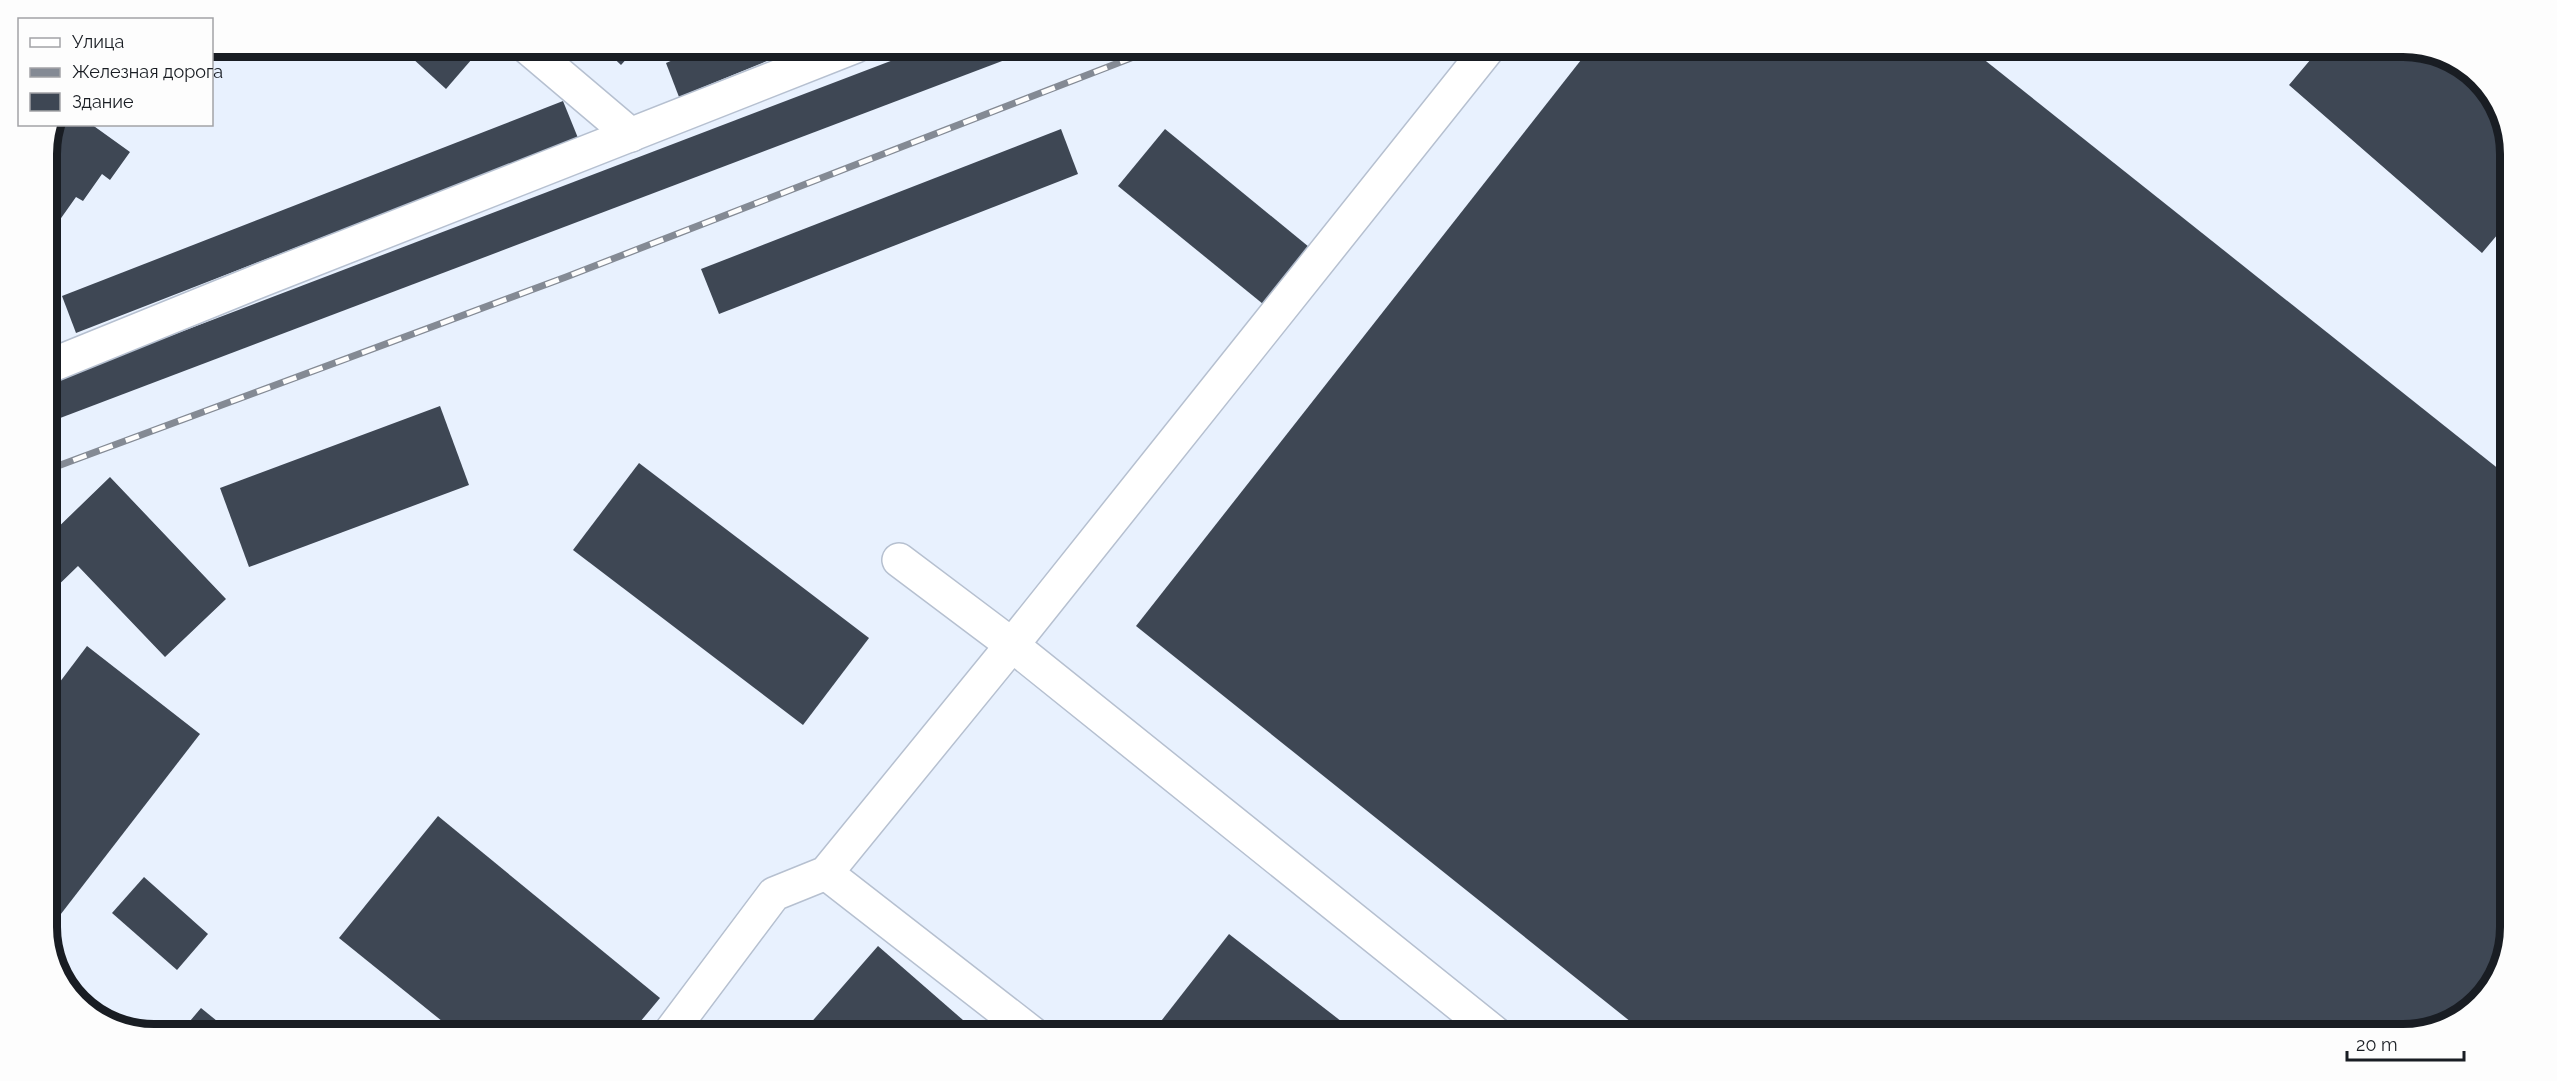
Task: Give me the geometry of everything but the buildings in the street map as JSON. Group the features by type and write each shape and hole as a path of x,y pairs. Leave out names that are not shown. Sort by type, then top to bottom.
{"street":[{"path":"539,57 631,135"},
{"path":"57,362 828,57"},
{"path":"677,1024 774,894 826,873 1012,645 1481,57"},
{"path":"899,560 1012,645 1482,1024"},
{"path":"826,873 1019,1024"}],"railway":[{"path":"57,466 566,277 1134,57"}]}
